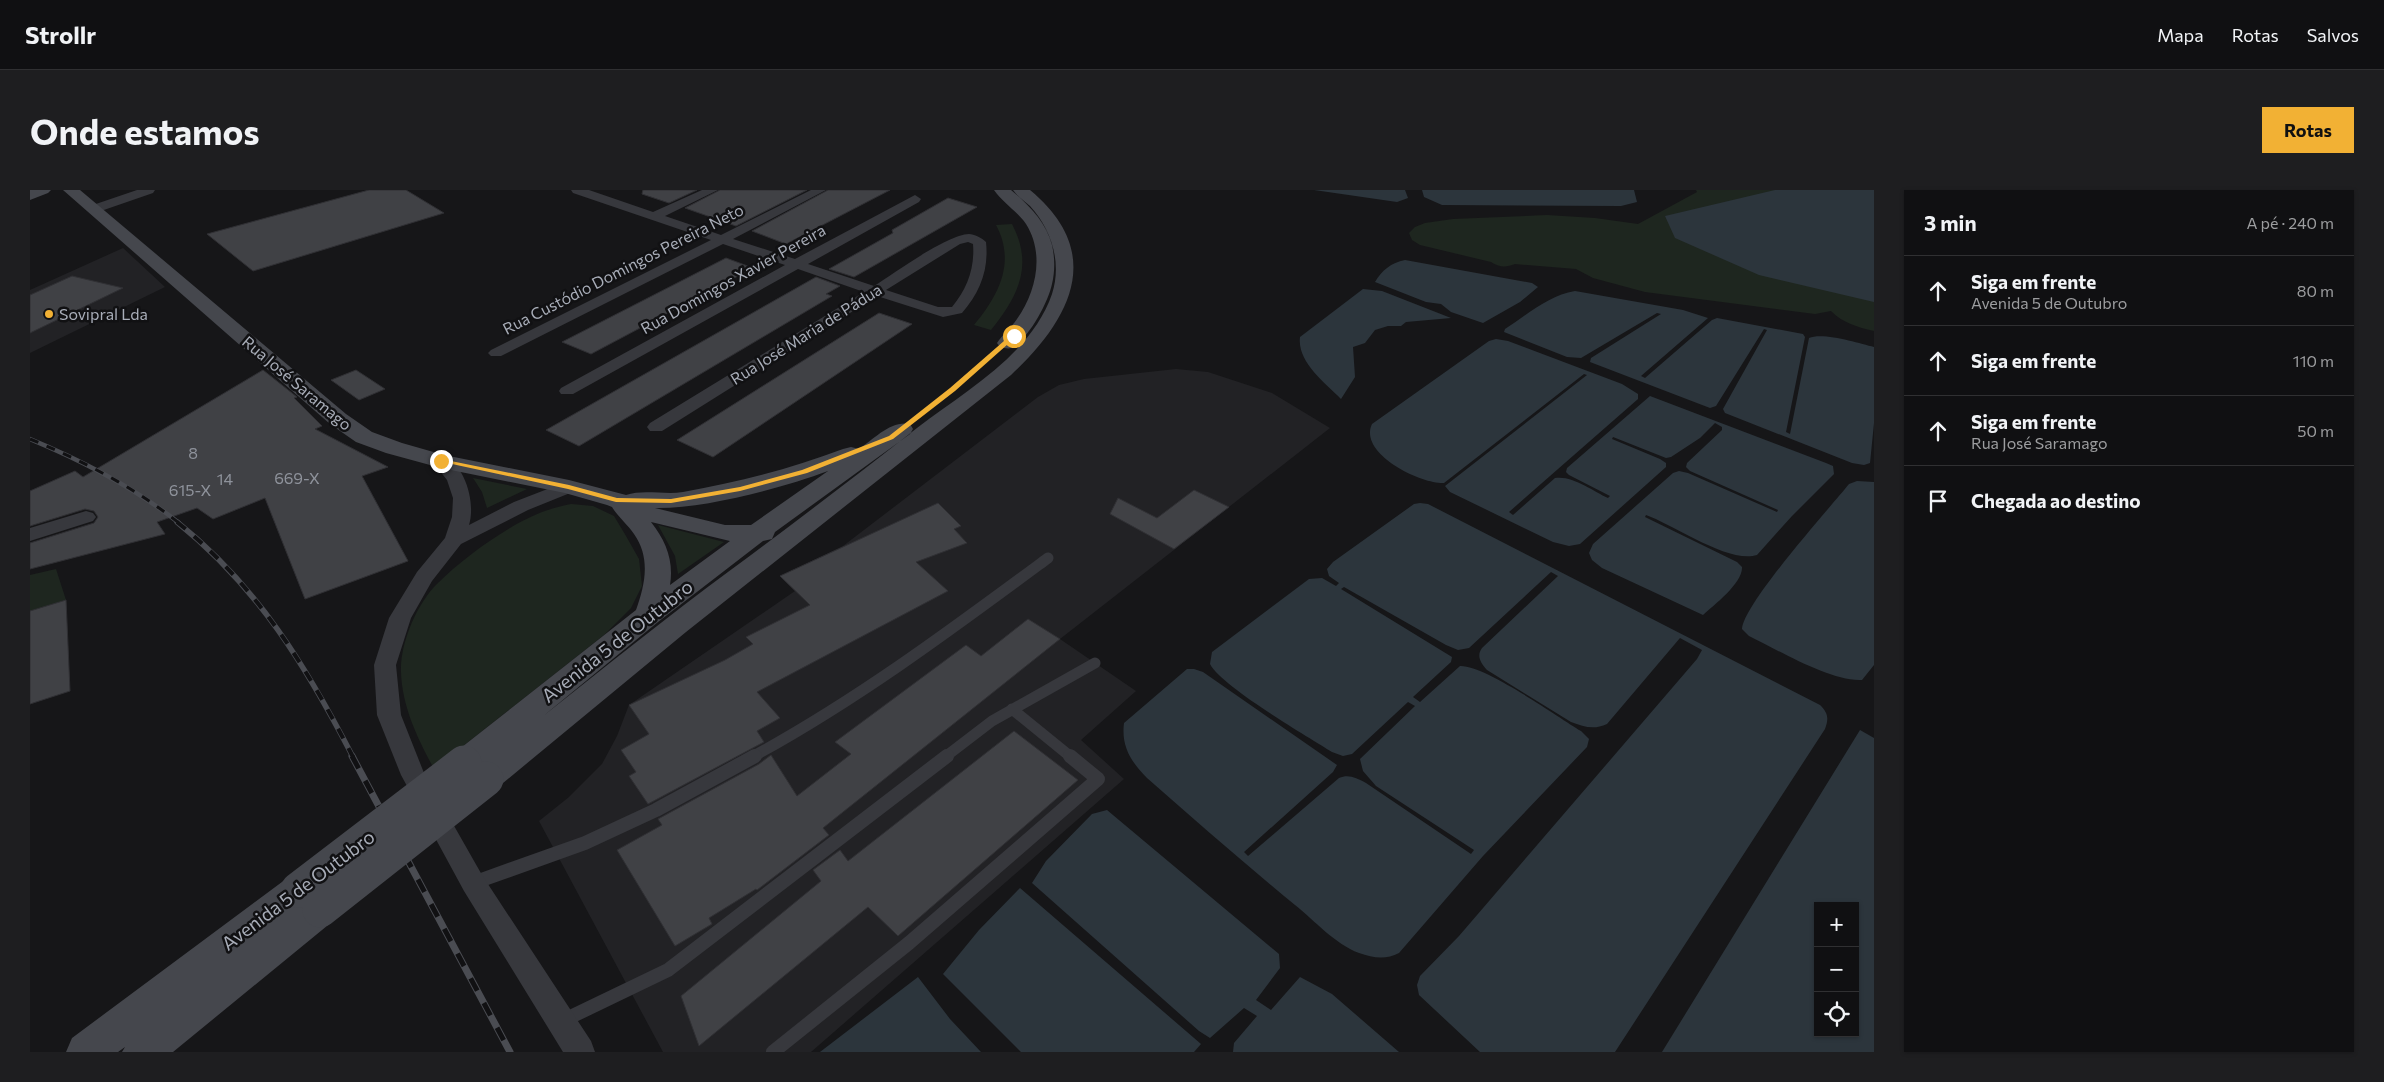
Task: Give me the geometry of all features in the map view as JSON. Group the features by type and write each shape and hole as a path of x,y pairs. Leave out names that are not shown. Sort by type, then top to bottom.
{"main road":[{"path":"30,195 43,190"},
{"name":"Rua José Saramago","path":"71,190 338,419 364,437 394,448 441,461 569,487 616,500"},
{"name":"Avenida 5 de Outubro","path":"475,771 648,615 757,533 891,438 996,353 1014,336 1038,300 1047,271 1044,245 1032,219 1022,207 1002,190"},
{"name":"Avenida 5 de Outubro","path":"86,1052 309,900 475,771 806,527 973,396 1015,359 1048,323 1059,301 1065,275 1063,246 1058,234 1046,213 1021,190"},
{"path":"616,500 671,501 775,481 821,466 891,438"},
{"path":"616,500 645,513 725,533 787,531 806,527"},
{"path":"616,500 641,524 653,544 659,563 658,588 648,615"},
{"path":"671,501 732,516 749,524 757,533 758,544 755,556 739,576"},
{"name":"Avenida 5 de Outubro","path":"142,1052 309,900"}],"street":[{"path":"94,209 149,190"},
{"path":"654,216 712,190"},
{"name":"Rua Custódio Domingos Pereira Neto","path":"496,353 820,190"},
{"path":"587,191 654,216 876,290"},
{"name":"Rua Domingos Xavier Pereira","path":"567,390 915,199"},
{"name":"Rua José Maria de Pádua","path":"656,427 876,290 956,241 975,239 979,242 981,253 979,271 971,289 960,306 951,312 934,311 876,290"},
{"path":"441,461 456,479 462,498 462,517 454,540 424,577 400,618 385,665 389,714 413,775 473,883 580,1052"},
{"path":"454,540 521,506 569,487"},
{"path":"30,535 86,517"}],"lane":[{"path":"473,883 585,843 656,810 811,725 927,648 1048,558"},
{"path":"561,1022 668,970 992,721 1095,663"},
{"path":"774,1052 909,943 1098,779 1012,709"}],"shaded area":[{"path":"1314,190 1405,190 1408,198 1397,202"},
{"path":"1422,190 1634,190 1637,202 1621,206 1442,205 1424,197"},
{"path":"1696,190 1779,190 1874,301 1874,331 1840,319 1831,311 1815,314 1645,292 1593,278 1576,269 1515,264 1499,266 1491,262 1420,245 1412,240 1409,233 1415,227 1425,223 1453,219 1547,215 1595,218 1638,224 1697,192"},
{"path":"1775,190 1874,190 1874,302 1759,275 1675,238 1665,216"},
{"path":"1012,224 1019,239 1022,254 1020,280 1009,305 991,330 974,325 991,302 1002,278 1005,252 996,225"},
{"path":"123,248 165,287 30,353 30,290"},
{"path":"1405,260 1532,283 1538,287 1520,302 1483,323 1451,312 1441,304 1426,302 1375,282 1387,268"},
{"path":"1363,289 1382,291 1451,318 1406,322 1401,326 1388,326 1375,330 1365,343 1353,347 1355,377 1341,399 1320,379 1307,363 1300,346 1300,337"},
{"path":"1575,291 1683,310 1708,318 1641,376 1645,378 1712,320 1717,318 1803,334 1805,337 1786,432 1790,434 1809,338 1832,337 1874,347 1874,423 1870,463 1864,465 1852,463 1725,413 1723,409 1767,330 1764,329 1716,406 1710,408 1590,362 1591,358 1661,314 1657,313 1581,358 1567,357 1504,332 1505,329 1547,301"},
{"path":"1496,339 1508,341 1622,384 1638,394 1638,399 1509,512 1513,515 1555,478 1575,481 1608,498 1610,496 1569,475 1566,472 1567,468 1650,396 1826,463 1833,466 1834,474 1792,516 1757,555 1745,556 1717,549 1646,515 1645,517 1737,562 1742,567 1738,580 1733,587 1703,615 1602,568 1592,560 1589,553 1593,544 1673,473 1679,471 1688,473 1777,512 1778,510 1690,471 1686,467 1687,463 1722,430 1722,427 1715,423 1700,438 1671,457 1666,458 1613,437 1612,439 1660,459 1666,463 1666,467 1580,544 1569,546 1553,542 1450,492 1445,486 1587,375 1584,374 1444,483 1433,482 1407,472 1382,456 1374,446 1370,435 1372,424 1489,341"},
{"path":"1176,369 1208,372 1272,393 1330,428 1060,639 1136,691 1081,740 1124,779 811,1052 663,1052 539,821 569,797 602,764 617,736 629,705 795,591 780,576 843,546 1038,397 1059,385 1084,379"},
{"path":"473,478 527,489 487,508 482,492"},
{"path":"1857,481 1874,482 1874,665 1862,680 1835,676 1820,671 1749,636 1742,629 1746,616 1771,579 1806,534 1849,484"},
{"path":"571,504 593,506 614,516 626,536 639,559 642,586 631,608 604,635 434,769 412,722 402,685 401,661 403,649 417,612 430,591 438,583 461,562 488,542 532,516"},
{"path":"1414,504 1428,504 1820,705 1826,713 1827,722 1825,729 1615,1052 1480,1052 1419,995 1417,985 1420,976 1459,936 1697,659 1702,650 1680,638 1607,724 1598,727 1585,726 1571,722 1487,670 1479,657 1482,648 1558,576 1551,572 1469,648 1458,650 1344,587 1341,589 1452,657 1451,662 1413,697 1420,702 1460,666 1471,668 1503,682 1520,692 1581,731 1589,739 1587,747 1483,856 1399,953 1389,957 1374,957 1359,953 1333,938 1147,778 1128,753 1124,739 1124,723 1187,669 1194,669 1203,672 1337,765 1333,772 1244,852 1248,856 1339,778 1346,776 1366,783 1471,854 1474,850 1376,786 1363,771 1360,759 1415,706 1408,702 1352,754 1343,756 1332,752 1247,698 1218,674 1210,664 1212,652 1309,579 1322,578 1336,586 1339,583 1329,576 1327,569 1333,562"},
{"path":"658,525 724,542 678,574 675,556"},
{"path":"56,569 66,600 30,611 30,575"},
{"path":"1860,730 1874,738 1874,1052 1662,1052"},
{"path":"1107,810 1279,954 1280,968 1256,1000 1271,1010 1300,977 1332,994 1399,1052 1233,1052 1234,1043 1257,1016 1244,1008 1210,1038 1199,1031 1032,883 1046,861 1092,814"},
{"path":"1020,888 1201,1044 1194,1052 1021,1052 943,974 979,930"},
{"path":"918,977 950,1019 981,1052 820,1052"}],"building":[{"path":"369,190 406,190 444,213 253,271 207,234"},
{"path":"643,190 697,190 669,203 642,194"},
{"path":"720,190 807,190 736,226 685,208"},
{"path":"828,190 890,190 786,244 752,231"},
{"path":"948,198 977,207 854,277 829,269 893,233 892,230"},
{"path":"726,258 753,268 591,354 562,342"},
{"name":"Sovipral Lda","path":"72,276 123,288 30,333 30,295"},
{"path":"816,277 840,286 826,294 832,296 579,446 546,430"},
{"path":"879,313 912,324 713,457 677,440"},
{"path":"263,370 297,397 294,398 322,426 315,429 388,467 362,476 408,561 305,599 265,498 213,519 197,508 157,522 165,534 30,569 30,543 94,523 98,517 94,511 85,509 30,526 30,491 75,471 83,477"},
{"path":"356,370 385,389 359,400 331,380"},
{"path":"1194,490 1229,507 1174,549 1110,514 1118,498 1157,518"},
{"path":"938,503 961,526 954,529 967,543 916,562 948,591 757,692 780,718 757,731 764,742 648,804 629,776 636,772 621,750 649,734 629,705 725,660 753,644 746,637 810,605 780,576"},
{"path":"66,600 70,691 30,704 30,611"},
{"path":"1028,619 1060,639 823,828 829,835 757,890 709,918 712,924 675,946 617,850 662,825 658,819 759,764 771,755 797,796 851,754 835,742 966,645 981,656"},
{"path":"1014,731 1078,780 898,936 868,907 699,1046 681,996 821,881 813,870 840,850 848,861"}],"railway":[{"path":"30,439 69,456 126,486 179,523"},
{"path":"177,522 232,573 278,630 317,691 353,757"},
{"path":"352,756 510,1052"}],"place":[{"name":"Sovipral Lda","path":"49,314"}],"route":[{"path":"441,461 569,487 616,500 644,499 671,501 740,489 804,472 891,438 952,390 1014,336"}]}
